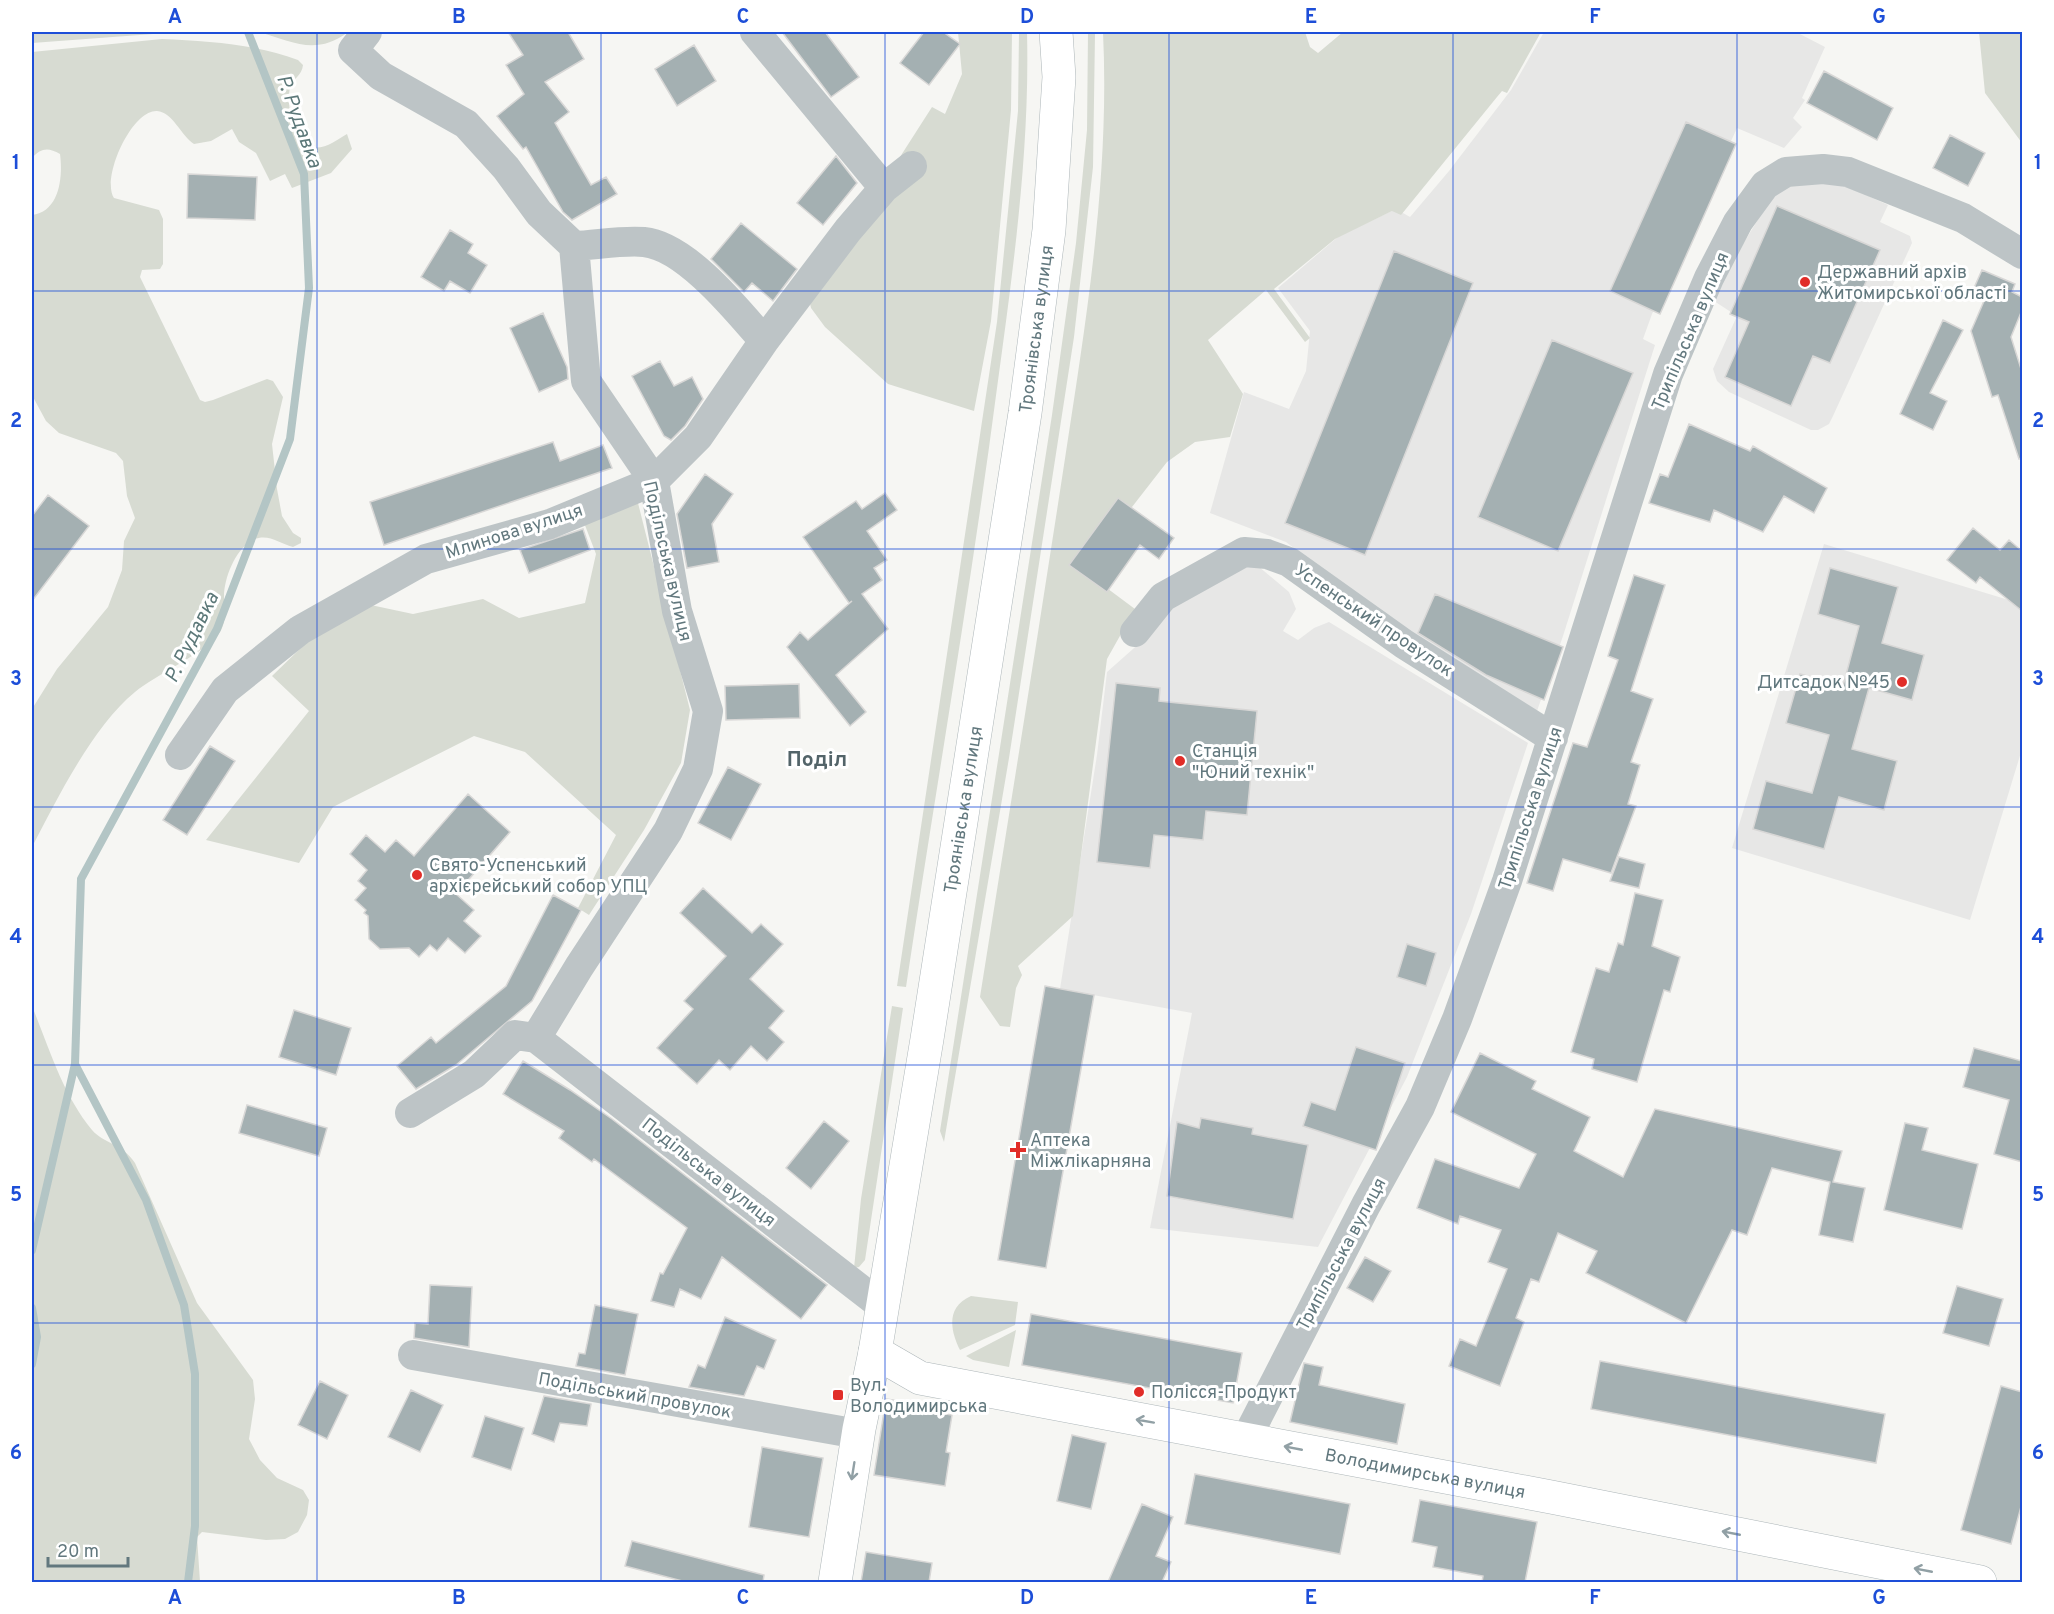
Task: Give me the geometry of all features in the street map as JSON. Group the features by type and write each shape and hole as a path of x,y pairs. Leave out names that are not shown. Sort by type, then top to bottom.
{"street":[{"path":"755,32 884,188"},
{"name":"Троянівська вулиця","path":"835,1582 858,1434 875,1352 927,1039 1024,413 1049,230 1059,77 1056,32"},
{"path":"360,40 381,76 466,123 506,168 539,213 574,246 645,242 676,255 724,294 764,341"},
{"name":"Млинова вулиця","path":"180,755 225,690 300,630 426,559 550,524 654,481 698,437 764,341 848,230 884,188 912,166"},
{"name":"Трипільська вулиця","path":"1246,1439 1355,1225 1419,1107 1457,1018 1496,913 1668,374 1709,278 1738,222 1765,185 1786,172 1823,169 1848,172 1963,218 2022,254"},
{"name":"Подільська вулиця","path":"574,246 586,381 654,481 677,611 708,711 698,769 668,831 579,967 536,1038 882,1306"},
{"name":"Успенський провулок","path":"1135,632 1163,597 1244,552 1267,554 1289,562 1404,644 1553,738"},
{"path":"410,1113 474,1074 515,1035 536,1038"},
{"name":"Володимирська вулиця","path":"875,1352 920,1378 1980,1582"},
{"name":"Подільський провулок","path":"413,1355 858,1434"}],"shaded area":[{"path":"32,32 180,32 32,43"},
{"path":"259,32 348,32 325,44 304,45"},
{"path":"958,32 1012,32 1011,110 991,321 974,411 888,384 825,327 811,308 809,299 932,107 945,114 962,74"},
{"path":"1019,32 1027,32 1026,121 1009,300 976,538 906,987 897,986 997,322 1018,111"},
{"path":"1088,32 1095,34 1093,167 1074,337 1009,758 944,1142 940,1131 1052,415 1076,243 1087,130"},
{"path":"1103,32 1305,32 1310,47 1318,53 1343,32 1541,32 1507,93 1502,91 1401,215 1392,211 1335,239 1274,289 1310,338 1305,342 1266,290 1208,340 1243,394 1230,437 1195,442 1167,462 1090,561 1092,577 1135,609 1107,659 1073,916 1018,966 1022,975 1016,988 1010,1027 1000,1026 980,997 1088,303 1100,195 1103,141"},
{"path":"1544,32 1796,32 1825,47 1802,98 1805,100 1793,118 1802,127 1784,148 1737,128 1652,314 1643,339 1655,345 1537,711 1363,602 1286,542 1210,513 1244,392 1289,409 1306,371 1310,331 1278,288 1339,236 1396,209 1410,217 1449,171 1511,90"},
{"path":"1979,32 2022,32 2022,143 1985,93"},
{"path":"162,39 214,42 248,47 298,60 303,65 291,85 289,103 292,122 300,138 305,144 317,148 330,144 347,134 352,149 331,173 292,188 285,174 270,181 256,153 239,142 232,129 211,141 194,144 168,115 157,111 147,114 129,133 115,162 112,176 111,189 114,198 159,210 163,219 163,264 160,269 142,270 140,277 200,400 205,402 213,400 267,379 273,381 283,397 272,444 277,489 282,516 293,533 301,538 301,543 293,547 272,539 262,538 245,545 235,558 226,582 224,619 220,632 204,648 144,685 120,706 77,764 32,847 32,709 57,669 108,607 122,570 124,541 135,518 127,496 123,461 116,453 59,433 46,421 33,397 32,215 49,207 54,200 60,182 61,163 60,154 52,150 42,150 32,158 32,52"},
{"path":"1803,183 1842,184 1888,205 1880,222 1910,236 1912,243 1829,424 1818,430 1811,430 1729,392 1717,381 1713,369 1737,316 1714,301 1728,269 1771,198 1789,186"},
{"path":"637,499 690,710 681,763 644,830 589,915 578,908 616,835 525,752 474,736 333,807 299,863 206,840 309,711 272,676 308,641 366,604 413,614 483,599 519,618 585,603 596,554 583,520"},
{"name":"Дитсадок №45","path":"1824,544 2022,604 2022,749 1970,920 1732,848"},
{"path":"1252,561 1289,592 1296,609 1283,631 1298,640 1314,628 1329,622 1528,743 1471,914 1407,1077 1318,1247 1150,1228 1192,1013 1060,989 1097,755 1107,672 1151,633 1176,602"},
{"path":"32,1006 57,1071 73,1102 97,1135 119,1147 135,1163 197,1303 253,1380 255,1399 249,1439 260,1460 277,1478 303,1490 309,1500 307,1515 298,1532 285,1539 266,1540 202,1532 197,1537 200,1582 32,1582"},
{"path":"892,1006 903,1008 865,1260 859,1267 854,1268 861,1199"},
{"path":"971,1296 1018,1302 1015,1325 960,1350 954,1335 952,1320 957,1306"},
{"path":"1016,1330 1009,1367 973,1360 966,1356"}],"building":[{"path":"508,32 568,32 584,59 545,82 569,112 555,123 591,185 606,177 617,194 572,220 563,212 526,147 523,149 497,116 524,94 506,65 523,55"},
{"path":"782,32 825,32 859,77 831,97"},
{"path":"924,32 943,32 960,44 929,85 900,63"},
{"path":"694,45 716,81 677,106 655,69"},
{"path":"1824,71 1893,108 1877,140 1807,103"},
{"path":"1686,122 1736,144 1660,314 1610,291"},
{"path":"1950,135 1985,153 1968,186 1933,168"},
{"path":"836,156 857,183 823,225 797,203"},
{"path":"188,174 257,177 255,220 187,218"},
{"name":"Державний архів Житомирської області","path":"1777,206 1880,250 1830,363 1813,356 1791,406 1725,377 1749,322 1730,314"},
{"path":"741,223 797,269 773,301 752,283 744,292 711,259"},
{"path":"450,230 473,244 468,253 487,265 470,293 450,281 444,291 421,277"},
{"path":"1394,251 1473,283 1365,555 1285,523"},
{"path":"1982,270 2015,284 2012,292 2022,297 2022,310 2011,337 2022,372 2022,458 2019,459 1998,395 1992,397 1971,331 1987,294 1974,288"},
{"path":"543,313 567,367 568,379 539,392 510,328"},
{"path":"1943,320 1963,330 1930,393 1947,401 1933,430 1900,414"},
{"path":"1552,340 1633,373 1558,551 1478,517"},
{"path":"660,361 674,386 692,377 703,399 685,426 671,440 664,436 632,376"},
{"path":"1689,424 1750,451 1753,446 1827,488 1814,513 1784,496 1763,532 1714,510 1710,522 1649,503 1660,474 1668,477"},
{"path":"553,442 560,461 603,445 612,468 384,545 370,502"},
{"path":"705,474 733,494 712,524 719,562 687,568 677,514"},
{"path":"885,493 897,510 867,531 887,560 874,568 882,580 862,594 888,629 836,675 866,712 850,726 787,647 800,632 808,640 852,601 849,603 803,537 856,501 862,509"},
{"path":"48,495 89,526 32,601 32,516"},
{"path":"1118,498 1174,538 1159,559 1140,545 1107,592 1069,565"},
{"path":"1973,528 2000,550 2009,540 2022,551 2022,611 1980,577 1976,583 1947,560"},
{"path":"583,529 590,550 529,573 520,550"},
{"path":"1830,568 1898,587 1882,643 1924,655 1912,700 1869,688 1852,749 1897,761 1884,810 1839,797 1824,849 1753,829 1766,781 1812,793 1829,735 1786,723 1800,674 1843,686 1859,626 1818,614"},
{"path":"1634,575 1665,585 1631,691 1653,699 1631,762 1640,765 1628,804 1636,806 1611,873 1563,859 1553,891 1527,883 1573,743 1587,747 1618,660 1608,656"},
{"path":"1435,594 1563,647 1544,700 1486,675 1418,633"},
{"name":"Станція \"Юний технік\"","path":"1116,683 1160,688 1159,701 1257,711 1247,815 1206,811 1203,840 1154,835 1150,868 1097,862"},
{"path":"799,684 800,718 726,720 725,686"},
{"path":"210,746 235,761 187,835 163,820"},
{"path":"728,767 761,784 731,840 698,823"},
{"name":"Свято-Успенський архієрейський собор УПЦ","path":"468,794 510,832 456,894 474,910 464,921 481,936 465,953 448,938 437,951 430,945 419,957 409,948 380,949 369,939 368,916 364,913 366,910 355,900 366,888 358,881 367,870 350,854 366,835 385,852 396,840 414,856"},
{"path":"1619,857 1645,864 1639,888 1610,881"},
{"path":"703,888 752,933 761,924 783,944 750,979 784,1011 769,1028 784,1042 767,1061 751,1046 730,1070 719,1060 697,1084 657,1048 693,1009 684,1001 726,956 680,913"},
{"path":"1635,893 1663,900 1652,946 1680,957 1670,992 1664,990 1637,1082 1592,1069 1594,1059 1571,1052 1596,968 1609,972 1618,943 1623,945"},
{"path":"553,895 581,910 532,1001 456,1065 416,1089 397,1066 431,1037 436,1043 506,986"},
{"path":"1407,944 1436,953 1426,986 1397,977"},
{"path":"1045,986 1094,995 1046,1268 998,1260"},
{"path":"294,1010 351,1028 336,1075 279,1057"},
{"path":"1356,1047 1405,1063 1376,1150 1303,1126 1311,1102 1335,1110"},
{"path":"1974,1048 2022,1061 2022,1162 1994,1154 2009,1100 1963,1087"},
{"path":"1480,1053 1536,1081 1532,1089 1590,1117 1574,1151 1623,1177 1655,1109 1842,1151 1833,1182 1865,1188 1853,1242 1819,1235 1830,1182 1772,1168 1747,1235 1732,1230 1686,1323 1586,1273 1597,1251 1558,1233 1539,1282 1531,1279 1516,1318 1524,1322 1500,1386 1449,1366 1460,1339 1476,1346 1507,1269 1488,1262 1501,1230 1460,1216 1458,1224 1417,1208 1435,1159 1519,1188 1536,1154 1451,1112"},
{"path":"523,1061 612,1119 827,1285 801,1319 722,1257 701,1299 680,1289 674,1307 651,1301 660,1273 663,1274 687,1228 594,1159 592,1162 559,1138 564,1131 503,1094"},
{"path":"247,1105 327,1128 319,1156 239,1133"},
{"path":"1201,1118 1253,1128 1252,1134 1308,1145 1293,1219 1167,1196 1177,1122 1199,1128"},
{"path":"824,1121 849,1141 811,1189 786,1168"},
{"path":"1905,1123 1928,1128 1922,1150 1978,1164 1962,1229 1884,1210"},
{"path":"1365,1257 1391,1271 1373,1302 1347,1288"},
{"path":"430,1285 472,1287 469,1347 414,1338 415,1323 428,1324"},
{"path":"1957,1286 2003,1299 1989,1346 1943,1333"},
{"path":"595,1305 638,1314 625,1375 576,1366 579,1353 585,1354"},
{"path":"1031,1314 1242,1353 1233,1403 1022,1365"},
{"path":"725,1317 776,1340 764,1369 757,1366 744,1396 689,1387 698,1365 705,1368"},
{"path":"1600,1361 1885,1414 1876,1463 1591,1409"},
{"path":"1304,1363 1323,1367 1319,1385 1405,1404 1397,1444 1290,1422"},
{"path":"320,1381 348,1395 327,1439 298,1425"},
{"path":"2001,1386 2022,1392 2022,1503 2011,1544 1961,1530"},
{"path":"411,1390 443,1405 420,1452 388,1437"},
{"path":"544,1396 591,1404 587,1426 560,1423 554,1442 532,1434"},
{"path":"886,1399 921,1404 920,1410 952,1415 946,1452 950,1453 945,1486 874,1475"},
{"path":"485,1416 524,1428 511,1470 472,1457"},
{"path":"1072,1435 1106,1443 1091,1509 1057,1501"},
{"path":"762,1447 823,1458 809,1537 749,1527"},
{"path":"1195,1474 1350,1504 1340,1554 1185,1524"},
{"path":"1420,1500 1537,1522 1525,1582 1482,1582 1483,1576 1433,1567 1437,1547 1412,1542"},
{"path":"1142,1504 1173,1517 1156,1556 1171,1562 1162,1582 1108,1582"},
{"path":"632,1541 764,1575 763,1582 686,1582 625,1566"},
{"path":"866,1552 932,1563 929,1582 861,1582"}],"waterway":[{"name":"Р. Рудавка","path":"32,1250 75,1064 81,879 217,629 290,439 309,288 304,174 248,32"},
{"path":"75,1064 146,1200 184,1305 195,1374 195,1526 188,1582"},
{"name":"Р. Рудавка","path":"32,1308 37,1337 32,1364"}],"place":[{"name":"Державний архів Житомирської області","path":"1805,282"},
{"name":"Дитсадок №45","path":"1902,682"},
{"name":"Станція \"Юний технік\"","path":"1180,761"},
{"name":"Свято-Успенський архієрейський собор УПЦ","path":"417,875"},
{"name":"Аптека Міжлікарняна","path":"1018,1150"},
{"name":"Полісся-Продукт","path":"1139,1392"},
{"name":"Вул. Володимирська","path":"838,1395"}],"district":[{"name":"Поділ","path":"817,759"}]}
